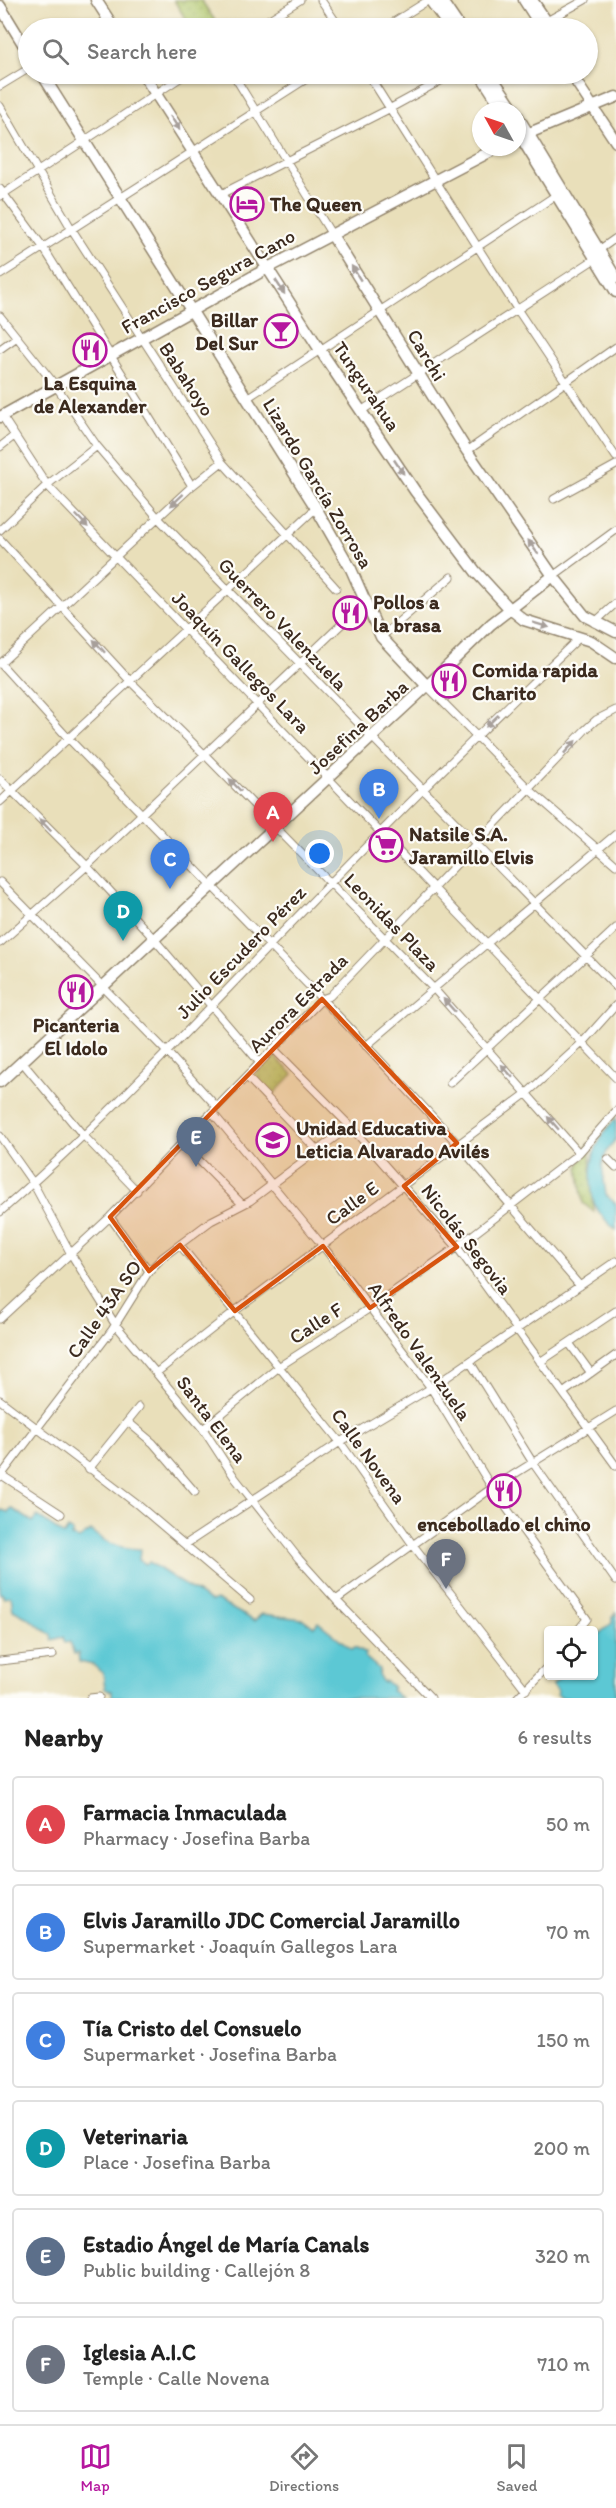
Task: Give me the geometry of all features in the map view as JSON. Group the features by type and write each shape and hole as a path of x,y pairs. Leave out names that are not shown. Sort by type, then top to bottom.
{"street":[{"path":"96,0 107,18"},
{"path":"271,18 300,0"},
{"path":"321,0 333,18"},
{"path":"400,18 430,0 443,18"},
{"path":"441,0 453,18"},
{"path":"524,0 537,18"},
{"path":"532,0 540,18"},
{"path":"556,18 585,0"},
{"path":"0,6 18,36"},
{"path":"0,86 18,75"},
{"name":"Lizardo García Zorrosa","path":"48,84 316,508 367,600 381,637 427,687 530,790 596,850 616,865"},
{"name":"Tungurahua","path":"150,84 320,350 415,491 476,572 509,608 524,620 580,637 594,643 616,658"},
{"path":"170,84 1,193 43,247 192,486"},
{"name":"Carchi","path":"239,84 417,374 467,451 553,576 585,616 594,623 616,632"},
{"path":"0,275 298,84"},
{"path":"374,84 517,309 616,457"},
{"path":"221,194 435,84"},
{"path":"486,84 498,102"},
{"path":"497,84 509,102"},
{"path":"579,84 616,129"},
{"path":"584,84 616,142"},
{"path":"526,133 616,98"},
{"name":"Babahoyo","path":"0,106 71,228 222,462 336,588"},
{"path":"526,143 597,255 616,292"},
{"name":"Francisco Segura Cano","path":"1,417 268,268 481,156"},
{"path":"247,398 559,193"},
{"path":"361,411 597,255 616,238"},
{"path":"597,255 616,278"},
{"name":"Guerrero Valenzuela","path":"0,316 56,386 97,446 158,518 616,987"},
{"path":"0,349 17,337"},
{"path":"467,451 616,347"},
{"name":"Joaquín Gallegos Lara","path":"1,417 47,485 616,1078"},
{"path":"0,447 14,436"},
{"path":"0,530 47,485 97,446"},
{"path":"222,462 192,486 0,664 212,887 271,944 457,1143 580,1286"},
{"path":"554,499 616,465"},
{"path":"0,802 316,508"},
{"name":"Josefina Barba","path":"0,1082 276,828 509,608 616,530"},
{"name":"Leonidas Plaza","path":"0,539 131,682 206,755 434,989 579,1153"},
{"path":"381,637 451,578"},
{"path":"0,943 206,755 367,600"},
{"path":"594,623 616,603"},
{"name":"Julio Escudero Pérez","path":"0,1212 33,1183 213,1006 380,832 580,637"},
{"name":"Aurora Estrada","path":"0,1319 137,1191 322,999 330,996 435,889 585,730 596,720 616,710"},
{"path":"0,779 87,866 155,940 260,1063"},
{"path":"366,1046 616,834"},
{"name":"Alfredo Valenzuela","path":"0,882 166,1051 323,1246 430,1388 492,1488 587,1619 581,1626"},
{"path":"450,1083 616,928"},
{"name":"Calle E","path":"156,1373 235,1311 404,1186 457,1143 527,1093 582,1043 616,1005"},
{"name":"Nicolás Segovia","path":"274,1049 350,1126 457,1247 616,1466"},
{"path":"21,1062 82,1135 137,1191"},
{"path":"247,1077 318,1151"},
{"name":"Calle F","path":"203,1429 280,1366 370,1308 457,1247 579,1153 616,1111"},
{"name":"Calle 43A SO","path":"1,1476 115,1324 149,1271 211,1221 249,1201 274,1184 350,1126"},
{"name":"Santa Elena","path":"0,1136 33,1183 71,1254 115,1324 203,1429 252,1500 336,1600 430,1698"},
{"path":"182,1143 242,1204"},
{"path":"608,1159 616,1167"},
{"path":"110,1217 149,1271"},
{"name":"Calle Novena","path":"180,1245 340,1442 412,1545 526,1690"},
{"path":"186,1544 340,1442 470,1362 616,1261"},
{"path":"540,1362 616,1311"},
{"path":"569,1343 591,1373"},
{"path":"563,1393 616,1355"},
{"path":"470,1362 533,1463 616,1581"},
{"path":"0,1400 186,1544 250,1599"},
{"path":"89,1469 139,1407"},
{"path":"336,1600 492,1488 616,1411"},
{"path":"128,1422 153,1443 195,1492"},
{"path":"1,1476 61,1514"},
{"path":"0,1661 53,1655"},
{"path":"517,1698 544,1671"},
{"path":"90,1698 99,1697"}],"highlighted area":[{"path":"322,999 457,1143 404,1186 457,1247 370,1308 323,1246 235,1311 180,1245 149,1271 110,1217"}],"green space":[{"path":"174,0 201,0 213,18 185,18"},
{"path":"273,1055 293,1074 271,1097 252,1078"},
{"path":"589,1142 594,1212 583,1203 578,1167"}],"water":[{"path":"616,1118 616,1139 607,1151 602,1165 606,1195 616,1204 616,1230 604,1219 597,1208 593,1200 591,1182 596,1147 604,1132"},
{"path":"11,1508 33,1522 37,1516 64,1535 68,1529 73,1532 71,1536 79,1539 91,1531 114,1544 140,1549 139,1560 146,1564 149,1562 211,1602 216,1600 255,1621 261,1614 303,1619 314,1627 318,1622 352,1649 355,1647 366,1653 365,1657 379,1669 378,1674 383,1683 385,1681 393,1687 391,1690 401,1698 112,1698 112,1691 105,1689 103,1673 93,1665 79,1662 78,1653 74,1654 70,1642 65,1643 63,1637 52,1640 51,1635 13,1610 11,1596 3,1597 3,1594 0,1594 0,1513 2,1510 8,1512"},
{"path":"616,1613 616,1698 562,1698 557,1695 558,1692 552,1685 558,1680 598,1680 598,1635 612,1623 612,1617"}],"place":[{"name":"The Queen","path":"247,204"},
{"name":"Billar Del Sur","path":"281,331"},
{"name":"La Esquina de Alexander","path":"90,350"},
{"name":"Pollos a la brasa","path":"350,613"},
{"name":"Comida rapida Charito","path":"449,681"},
{"name":"Elvis Jaramillo JDC Comercial Jaramillo","path":"379,819"},
{"name":"Farmacia Inmaculada","path":"273,842"},
{"name":"Natsile S.A. Jaramillo Elvis","path":"386,845"},
{"name":"Tía Cristo del Consuelo","path":"170,889"},
{"name":"Veterinaria","path":"123,941"},
{"name":"Picanteria El Idolo","path":"76,992"},
{"name":"Unidad Educativa Leticia Alvarado Avilés","path":"273,1140"},
{"name":"Estadio Ángel de María Canals","path":"196,1167"},
{"name":"encebollado el chino","path":"504,1491"},
{"name":"Iglesia A.I.C","path":"446,1589"}]}
